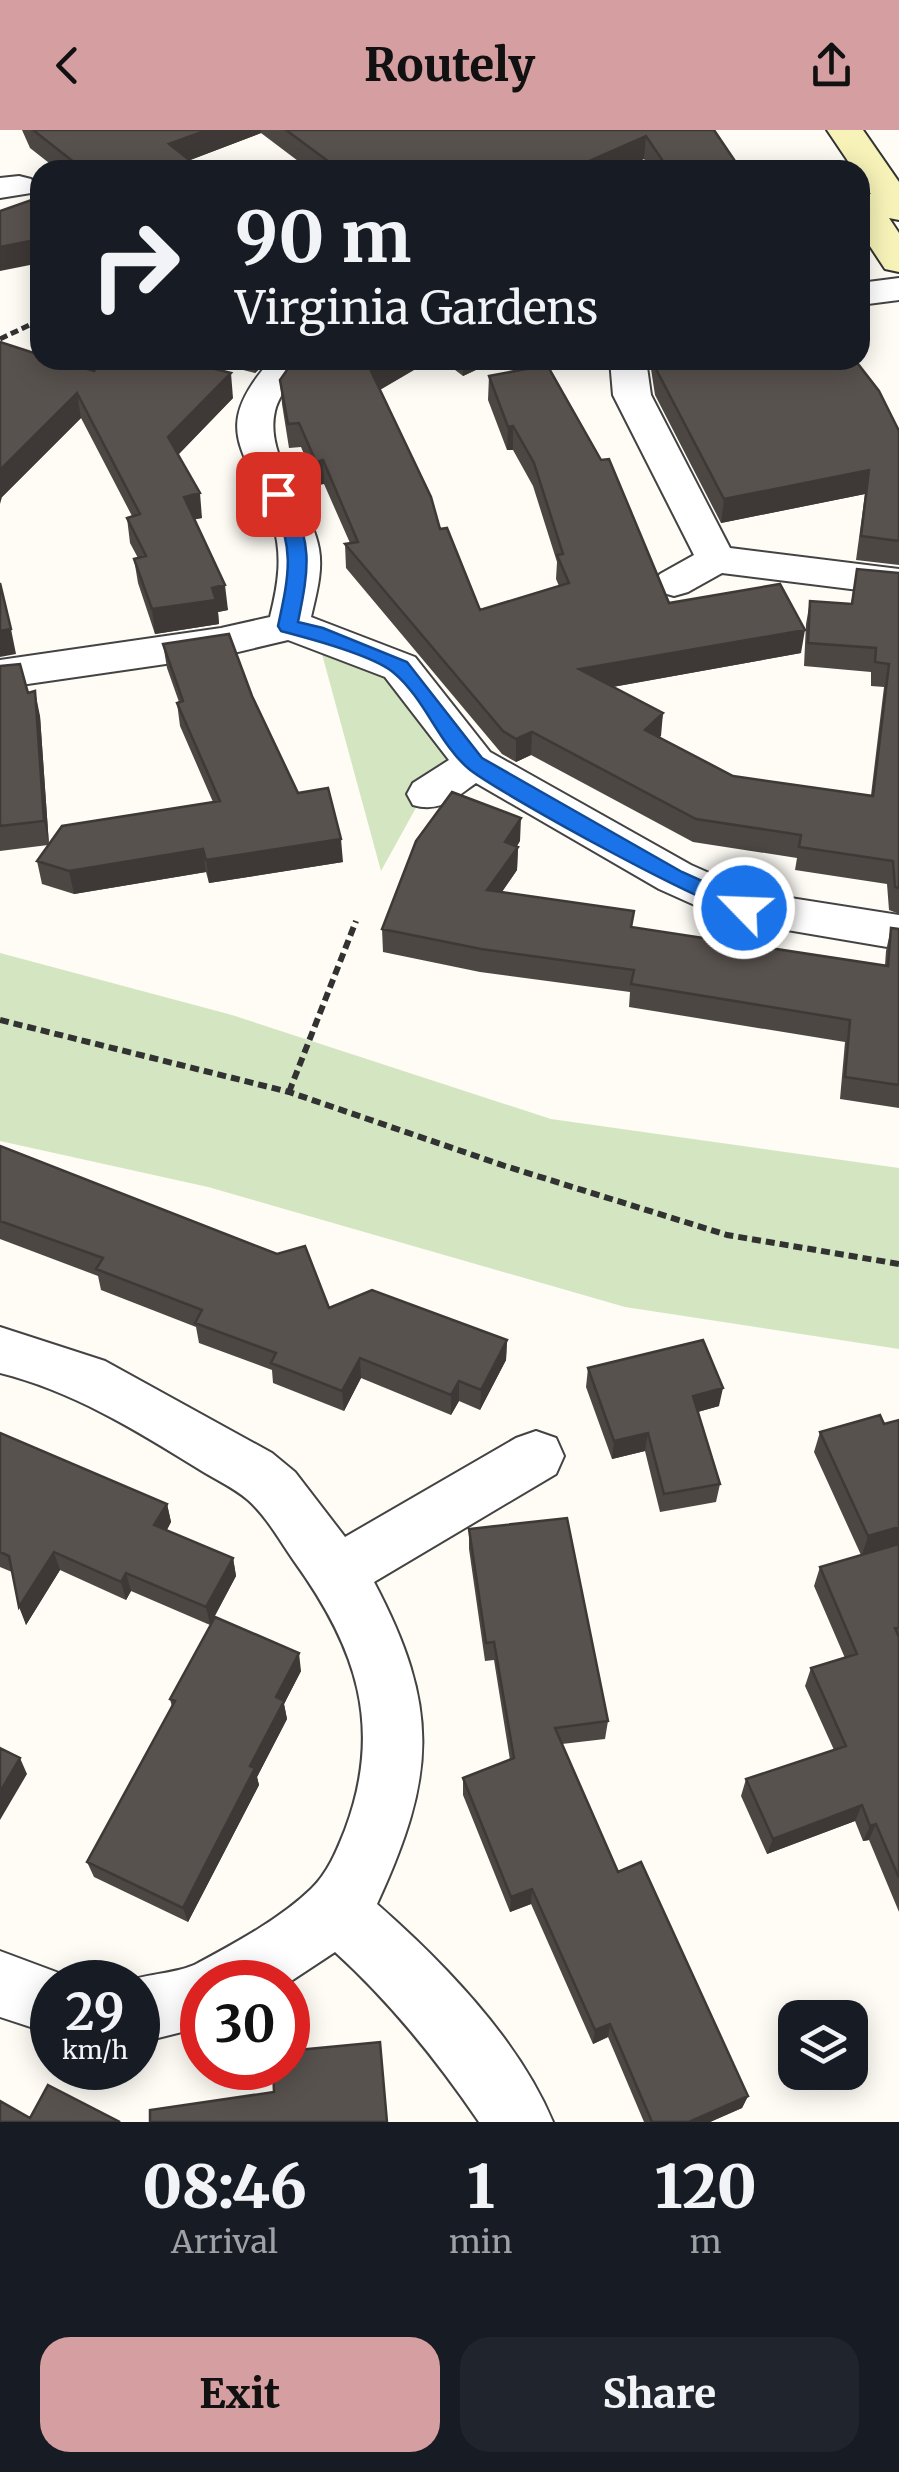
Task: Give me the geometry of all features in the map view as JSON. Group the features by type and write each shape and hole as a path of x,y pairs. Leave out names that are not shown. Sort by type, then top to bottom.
{"street":[{"path":"810,130 830,160"},
{"path":"845,130 866,160"},
{"path":"870,167 899,209"},
{"path":"870,219 899,261"},
{"path":"870,293 899,289"},
{"path":"629,370 632,395 716,559"},
{"path":"263,378 257,413 258,451 292,522 299,549 299,574 288,626"},
{"path":"674,583 716,559 899,582"},
{"path":"0,674 221,642 288,626 316,632 400,667 475,763 675,877 744,908 899,932"},
{"path":"429,794 475,763"},
{"path":"0,1350 28,1356 144,1405 269,1483 338,1572 384,1660 394,1722 394,1755 386,1803 366,1856 336,1910 266,1960"},
{"path":"338,1572 536,1456"},
{"path":"336,1910 402,1970 466,2045 519,2122"},
{"path":"0,1984 30,1994"}],"path":[{"path":"0,340 30,325"},
{"path":"289,1092 356,921"},
{"path":"0,1020 289,1092 505,1166 727,1235 899,1264"}],"green space":[{"path":"316,632 400,661 475,763 417,806 381,871"},
{"path":"0,953 232,1015 551,1119 899,1168 899,1349 625,1307 208,1187 0,1141"}],"building":[{"path":"33,130 207,130 169,144 189,160 71,160"},
{"path":"286,130 714,130 734,160 662,160 646,136 592,160 326,160"},
{"path":"30,200 30,241 0,247 0,211"},
{"path":"0,342 30,352 30,370 231,373 168,437 200,493 184,497 225,585 212,588 216,600 152,609 134,559 146,556 127,518 140,514 77,393 0,470"},
{"path":"287,370 373,370 431,497 440,529 447,528 480,610 569,583 557,555 563,554 534,463 513,426 508,427 489,376 550,370 601,460 609,459 669,603 780,584 805,630 579,669 663,713 645,730 733,776 873,796 889,664 875,662 876,648 808,643 810,601 852,604 857,569 899,573 899,888 895,887 893,861 799,847 801,835 696,819 532,732 516,739 503,731 345,544 358,542 323,460 316,462 299,423 288,424 280,380"},
{"path":"863,370 879,391 899,431 899,541 861,536 869,470 724,499 657,371"},
{"path":"0,583 11,629 0,631"},
{"path":"229,634 252,696 298,793 328,788 341,839 206,860 203,849 69,871 37,861 62,826 220,801 177,703 183,701 163,644"},
{"path":"20,664 28,693 35,691 44,821 0,826 0,666"},
{"path":"452,792 521,818 505,842 518,847 487,890 634,911 631,927 888,966 891,928 899,929 899,1085 845,1077 850,1020 631,984 634,970 481,949 382,929 416,841"},
{"path":"0,1146 277,1254 305,1246 329,1308 372,1290 507,1340 481,1390 459,1381 451,1395 360,1358 342,1391 271,1363 276,1353 195,1323 202,1310 96,1269 103,1258 0,1221"},
{"path":"703,1340 723,1388 693,1396 720,1484 664,1494 648,1433 614,1441 588,1368"},
{"path":"880,1415 884,1424 899,1420 899,1527 868,1536 820,1432"},
{"path":"0,1433 167,1504 154,1525 233,1558 206,1607 126,1573 121,1582 54,1552 19,1607 9,1556 0,1552"},
{"path":"567,1518 608,1721 555,1728 618,1872 641,1862 748,2096 689,2122 652,2122 610,2024 595,2030 532,1889 511,1897 463,1778 514,1758 494,1642 486,1643 469,1529"},
{"path":"899,1544 899,1627 895,1628 899,1637 899,1878 876,1824 870,1826 862,1805 773,1839 746,1779 846,1746 811,1668 857,1654 820,1567"},
{"path":"215,1617 299,1653 276,1697 284,1701 250,1766 255,1768 183,1908 87,1862 175,1701 170,1699"},
{"path":"0,1748 20,1758 0,1792"},
{"path":"380,2042 387,2122 150,2122 150,2110 274,2090 310,2090 310,2049"},
{"path":"45,2090 58,2090 120,2122 0,2122 0,2101 30,2118"}],"route":[{"path":"278,494 292,522 299,549 299,574 288,626 316,632 400,667 475,763 675,877 744,908"}]}
